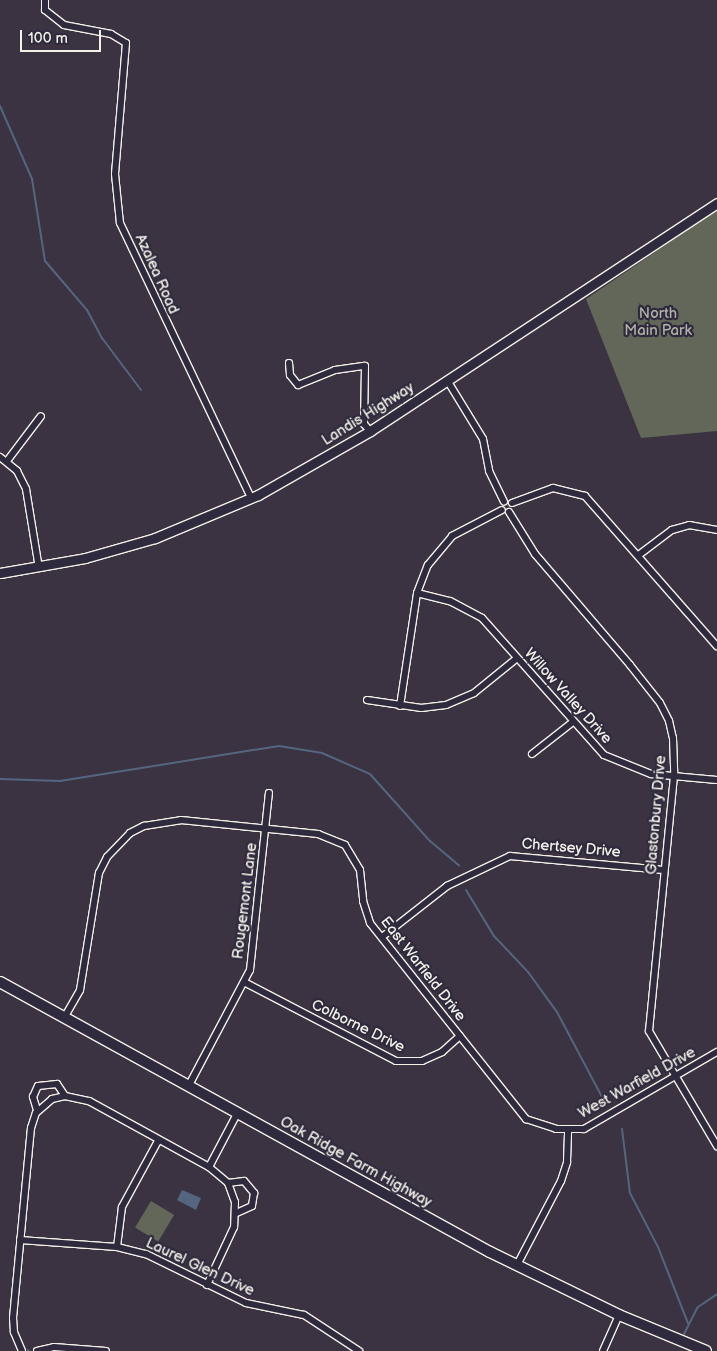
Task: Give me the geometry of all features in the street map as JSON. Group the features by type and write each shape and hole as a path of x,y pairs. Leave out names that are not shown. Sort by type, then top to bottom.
{"main road":[{"name":"Landis Highway","path":"0,573 38,568 155,538 251,498 370,431 717,204"},
{"name":"Oak Ridge Farm Highway","path":"0,982 237,1114 517,1265 619,1316 706,1351"}],"street":[{"name":"Azalea Road","path":"45,0 46,10 64,25 111,34 126,42 115,174 120,223 251,498"},
{"path":"289,363 290,375 298,385 335,370 365,366 364,424 370,431"},
{"path":"448,380 483,439 489,471 504,502 502,510"},
{"path":"7,461 41,416"},
{"path":"0,457 7,461 26,489 38,568"},
{"path":"504,502 512,503 553,488 577,492 596,505 717,644"},
{"path":"400,706 418,593 428,565 452,536 502,510 509,512 512,503"},
{"name":"Glastonbury Drive","path":"509,512 535,554 660,703 673,738 674,776 663,870 649,1031 675,1078 717,1146"},
{"path":"640,554 672,530 690,525 717,530"},
{"name":"Willow Valley Drive","path":"418,593 450,601 482,618 604,755 619,764 674,776 717,780"},
{"path":"367,700 400,706 432,708 460,700 517,658"},
{"path":"532,754 573,722"},
{"name":"Rougemont Lane","path":"188,1087 244,982 251,962 270,793"},
{"name":"East Warfield Drive","path":"64,1018 82,984 99,873 107,857 130,833 160,820 318,834 345,845 360,870 365,913 526,1119 568,1131"},
{"name":"Chertsey Drive","path":"382,937 447,886 510,856 663,870"},
{"name":"Colborne Drive","path":"244,982 396,1061 422,1061 442,1052 460,1036"},
{"name":"West Warfield Drive","path":"568,1131 584,1130 717,1052"},
{"path":"38,1110 33,1097 38,1086 57,1084 65,1096"},
{"path":"22,1351 14,1332 13,1318 31,1128 38,1110 52,1099 65,1096 89,1101 158,1141 209,1167 228,1183 236,1213 231,1236 207,1285"},
{"path":"209,1167 237,1114"},
{"path":"517,1265 561,1181 567,1162 568,1131"},
{"path":"117,1248 122,1208 158,1141"},
{"path":"228,1183 244,1181 254,1193 252,1206 236,1213"},
{"name":"Laurel Glen Drive","path":"20,1240 117,1248 146,1254 246,1303 304,1315 359,1351"},
{"path":"603,1351 619,1316"},
{"path":"37,1351 106,1351"}],"green space":[{"name":"North Main Park","path":"717,210 717,431 641,438 586,299"},
{"path":"151,1201 174,1215 158,1241 135,1228"}],"water":[{"path":"182,1190 201,1198 196,1210 177,1200"}],"waterway":[{"path":"0,106 32,179 45,261 87,310 102,338 141,390"},
{"path":"0,779 60,781 279,746 322,753 370,774 430,841 459,865"},
{"path":"466,890 494,936 528,972 557,1012 603,1099"},
{"path":"622,1129 630,1193 658,1247 688,1323"},
{"path":"684,1334 698,1307 717,1294"}]}
